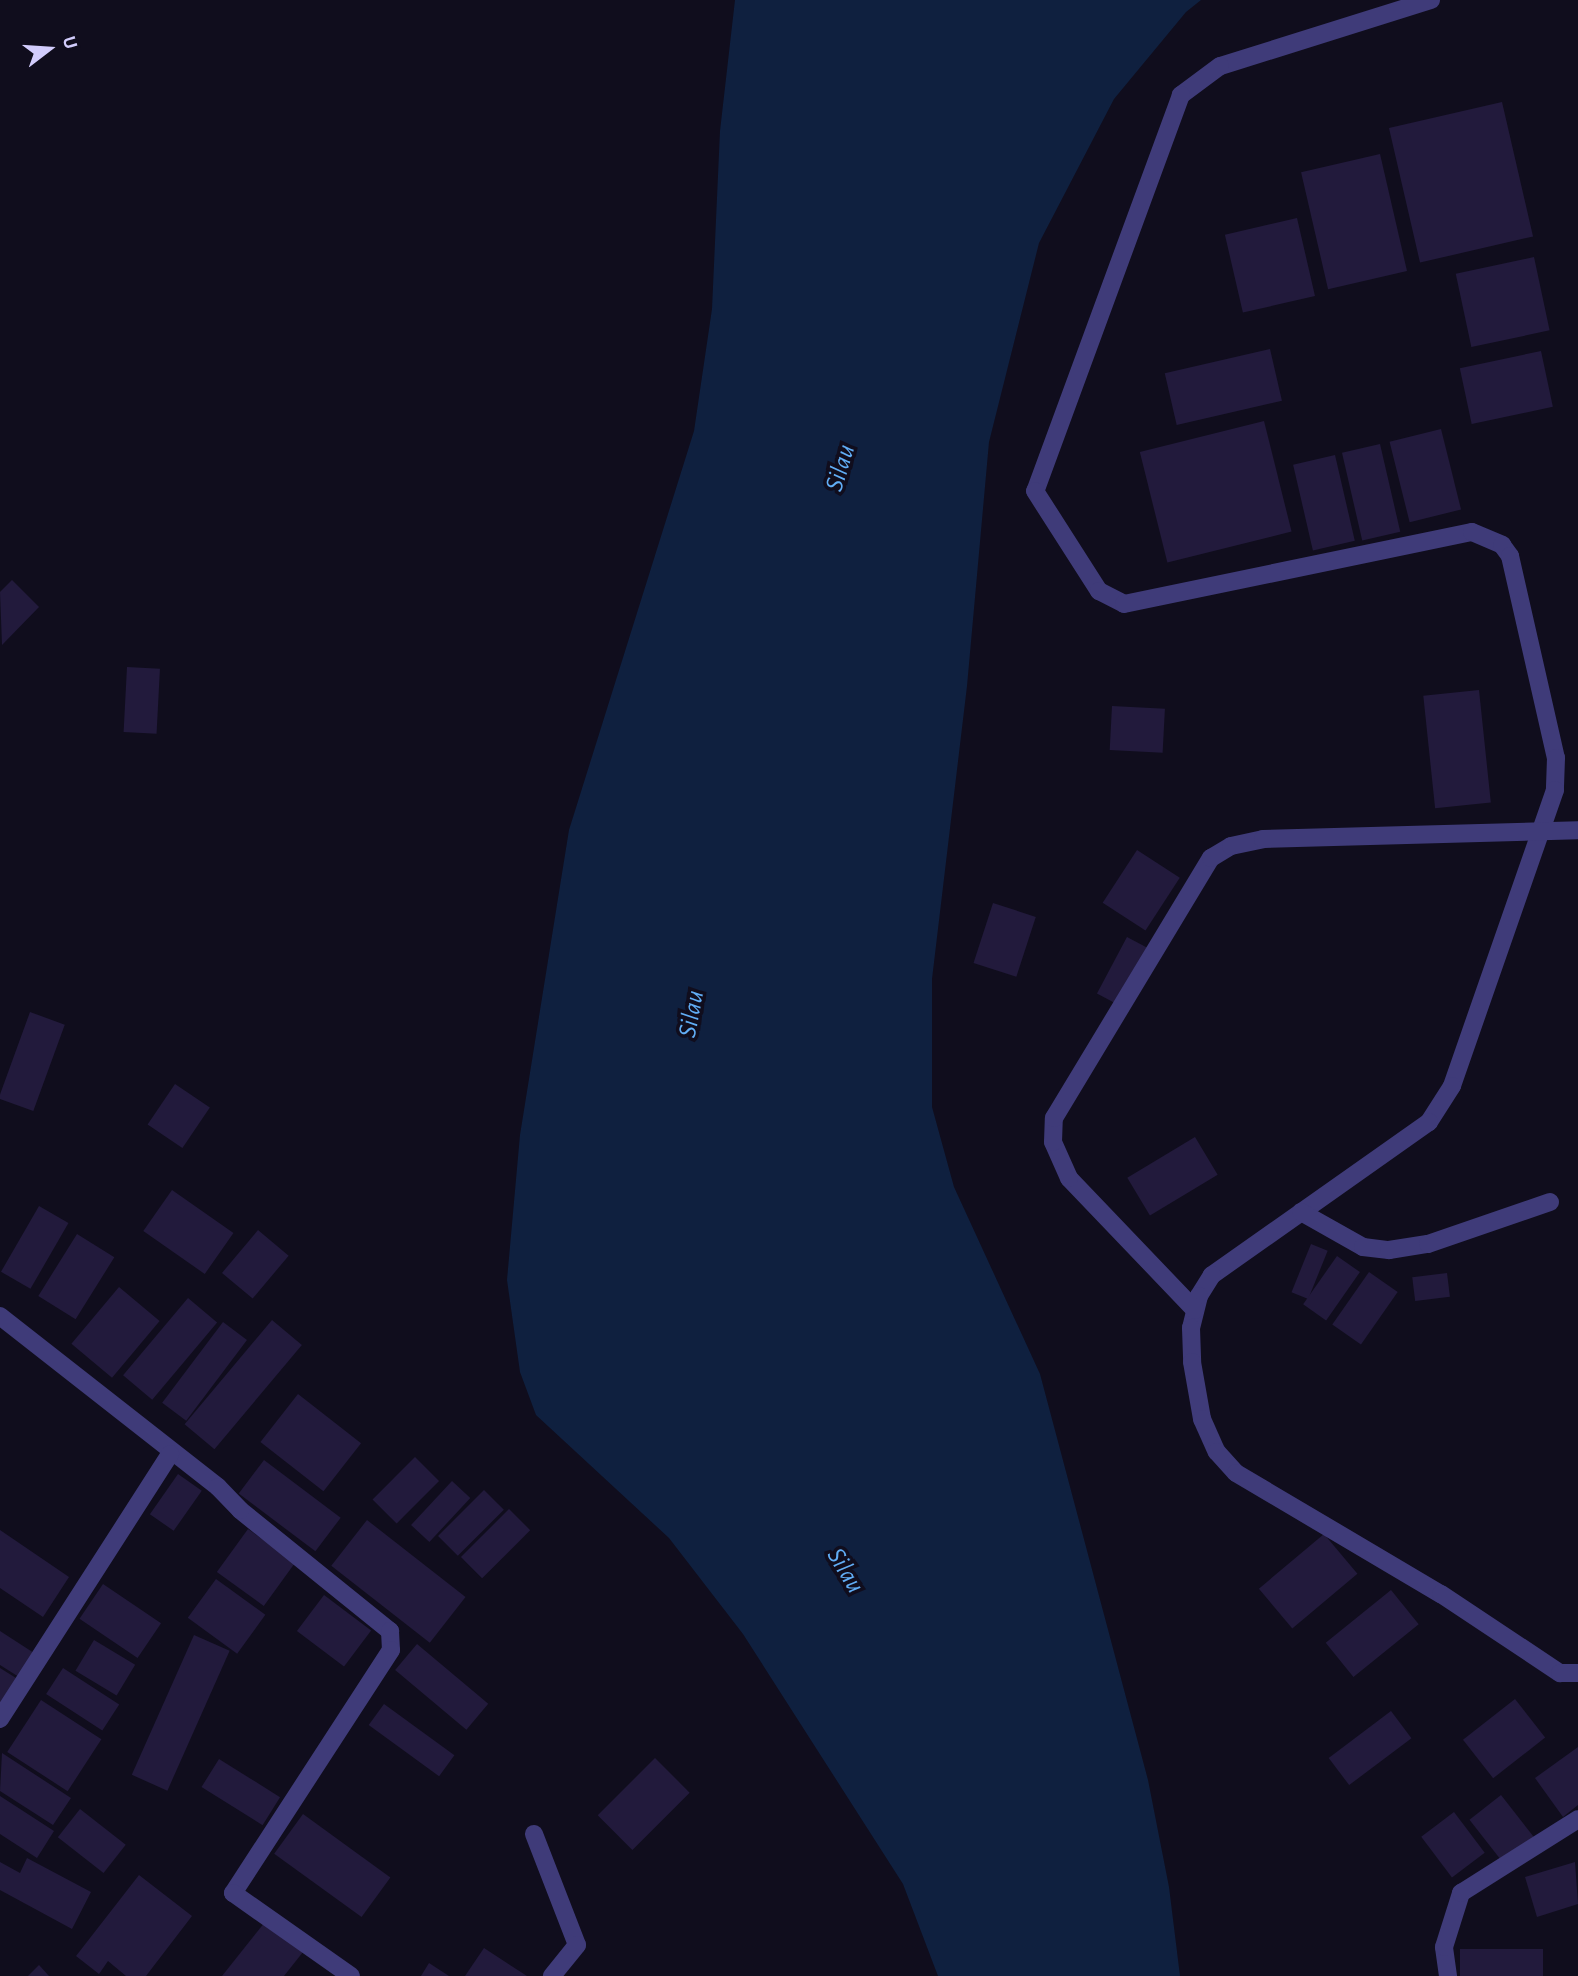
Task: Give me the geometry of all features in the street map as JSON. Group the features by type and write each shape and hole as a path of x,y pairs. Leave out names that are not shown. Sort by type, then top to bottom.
{"street":[{"path":"1431,0 1220,66 1181,95 1035,491 1099,592 1124,604 1472,532 1502,545 1510,556 1556,758 1555,790 1441,1107 1429,1122 1212,1275 1195,1310 1192,1362 1202,1419 1217,1452 1236,1473 1441,1594 1560,1673 1578,1673"},
{"path":"1195,1310 1069,1178 1053,1142 1054,1118 1210,858 1231,846 1263,839 1578,831"},
{"path":"1301,1212 1363,1247 1390,1250 1428,1244 1550,1202"},
{"path":"0,1316 170,1454 218,1487 240,1510 390,1632 391,1650 233,1893 351,1976"},
{"path":"0,1718 170,1454"},
{"path":"1448,1976 1444,1947 1461,1892 1578,1819"},
{"path":"534,1834 577,1945 552,1976"}],"water":[{"name":"Silau","path":"735,0 1201,0 1186,12 1114,99 1039,243 989,442 967,686 932,979 932,1107 954,1187 1040,1374 1148,1780 1169,1887 1180,1976 938,1976 903,1884 743,1634 669,1538 536,1415 520,1372 507,1280 520,1135 569,830 694,431 712,309 720,131"}],"building":[{"path":"1502,102 1533,236 1420,263 1389,128"},
{"path":"1380,154 1407,271 1328,289 1301,172"},
{"path":"1297,218 1315,296 1243,313 1225,235"},
{"path":"1534,257 1550,330 1471,347 1456,274"},
{"path":"1270,349 1282,401 1177,425 1165,373"},
{"path":"1541,351 1553,407 1472,424 1460,368"},
{"path":"1264,421 1292,532 1167,563 1140,452"},
{"path":"1441,429 1461,510 1410,522 1390,442"},
{"path":"1380,444 1400,532 1362,540 1342,453"},
{"path":"1335,455 1355,541 1313,550 1293,465"},
{"path":"12,580 39,607 2,645 0,592"},
{"path":"127,667 160,669 157,734 124,732"},
{"path":"1479,690 1491,802 1435,808 1423,696"},
{"path":"1112,706 1165,709 1163,753 1110,750"},
{"path":"1137,850 1180,878 1145,931 1103,903"},
{"path":"993,903 1036,917 1016,977 974,963"},
{"path":"1127,937 1148,948 1118,1005 1097,994"},
{"path":"30,1012 65,1025 33,1111 0,1099"},
{"path":"175,1084 210,1107 182,1148 148,1125"},
{"path":"1195,1137 1218,1175 1150,1215 1127,1178"},
{"path":"172,1190 233,1233 205,1274 143,1231"},
{"path":"39,1206 68,1223 30,1289 1,1272"},
{"path":"258,1230 289,1256 253,1299 222,1273"},
{"path":"77,1234 114,1257 76,1319 38,1296"},
{"path":"1311,1244 1328,1251 1308,1299 1292,1292"},
{"path":"1337,1256 1360,1272 1326,1320 1303,1304"},
{"path":"1369,1272 1398,1292 1361,1345 1332,1324"},
{"path":"1447,1273 1450,1297 1415,1301 1412,1277"},
{"path":"119,1287 160,1321 112,1378 71,1344"},
{"path":"188,1298 217,1322 152,1400 123,1375"},
{"path":"272,1320 302,1345 214,1449 185,1424"},
{"path":"223,1322 247,1340 186,1421 162,1403"},
{"path":"298,1394 361,1443 323,1491 260,1442"},
{"path":"415,1457 439,1481 397,1523 373,1499"},
{"path":"264,1460 341,1518 315,1551 239,1494"},
{"path":"178,1474 202,1491 174,1531 150,1514"},
{"path":"452,1481 470,1498 429,1542 411,1525"},
{"path":"484,1490 504,1510 458,1556 438,1536"},
{"path":"509,1509 530,1530 482,1578 461,1557"},
{"path":"367,1520 466,1597 430,1643 331,1566"},
{"path":"248,1529 295,1563 264,1606 217,1572"},
{"path":"0,1530 69,1577 43,1617 0,1588"},
{"path":"1324,1534 1357,1574 1292,1628 1259,1589"},
{"path":"216,1579 265,1615 237,1654 188,1618"},
{"path":"103,1584 161,1623 138,1658 80,1619"},
{"path":"1391,1590 1419,1624 1353,1677 1326,1643"},
{"path":"324,1595 371,1631 344,1666 297,1631"},
{"path":"0,1631 34,1653 19,1677 0,1665"},
{"path":"194,1635 230,1651 167,1791 132,1775"},
{"path":"94,1640 135,1665 117,1696 75,1671"},
{"path":"417,1644 488,1704 466,1730 395,1670"},
{"path":"0,1668 16,1678 0,1704"},
{"path":"63,1668 119,1704 102,1730 46,1694"},
{"path":"1515,1699 1545,1738 1493,1778 1463,1740"},
{"path":"41,1700 101,1739 68,1791 7,1752"},
{"path":"384,1704 454,1755 439,1776 369,1725"},
{"path":"1391,1711 1411,1738 1349,1785 1329,1758"},
{"path":"1578,1747 1578,1805 1563,1817 1535,1778"},
{"path":"2,1753 71,1798 53,1825 0,1791"},
{"path":"655,1758 690,1793 632,1850 598,1815"},
{"path":"219,1759 280,1797 263,1825 202,1787"},
{"path":"1501,1795 1534,1838 1503,1862 1469,1820"},
{"path":"0,1796 54,1831 37,1858 0,1834"},
{"path":"80,1809 126,1845 104,1873 58,1837"},
{"path":"1454,1812 1485,1853 1452,1877 1421,1837"},
{"path":"303,1814 390,1877 362,1917 274,1854"},
{"path":"27,1858 91,1892 72,1929 0,1890 0,1862 20,1873"},
{"path":"1575,1862 1578,1904 1537,1917 1525,1877"},
{"path":"139,1875 192,1916 146,1976 126,1976 108,1961 99,1974 76,1956"},
{"path":"265,1922 303,1952 284,1976 222,1976"},
{"path":"484,1948 527,1976 465,1976"},
{"path":"1460,1949 1543,1949 1543,1976 1460,1976"},
{"path":"429,1963 449,1976 421,1976"},
{"path":"39,1965 49,1976 28,1976"}]}
